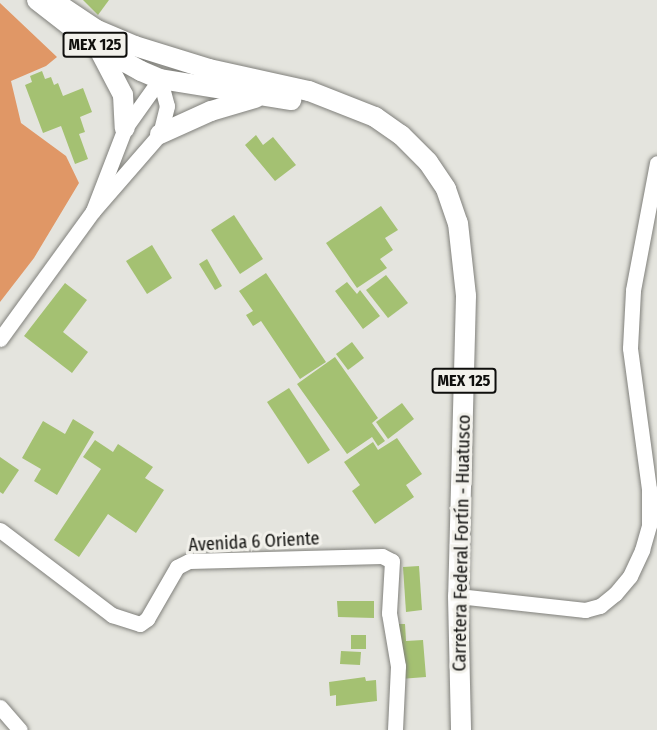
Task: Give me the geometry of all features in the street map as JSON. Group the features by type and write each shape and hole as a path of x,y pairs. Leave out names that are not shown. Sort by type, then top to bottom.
{"main road":[{"name":"Carretera Federal Fortín - Huatusco","path":"37,0 96,46 160,79 309,102 326,98"},
{"name":"Carretera Federal Fortín - Huatusco","path":"52,0 97,30 135,46 209,69 309,91 375,117 401,135 428,162 446,189 458,223 466,296 458,596 461,730"},
{"path":"96,46 123,95 125,128"},
{"path":"135,46 160,79 209,69"},
{"path":"160,134 211,111 262,96"}],"street":[{"path":"93,211 125,128 160,79"},
{"path":"0,339 93,211 160,134 167,106 160,79"},
{"path":"458,596 562,610 600,606 630,576 642,550 650,525 653,494 630,348 636,270 657,163"},
{"name":"Avenida 6 Oriente","path":"0,530 112,615 140,624 147,619 177,567 189,561 382,556 392,561 389,614 398,666 395,730"},
{"path":"0,707 20,730"}],"shaded area":[{"path":"0,3 57,57 46,66 11,81 21,123 66,156 79,183 34,258 0,302"}],"building":[{"path":"83,0 109,0 98,15"},
{"path":"42,71 45,79 51,77 54,85 58,83 63,96 83,88 92,112 80,117 85,132 79,134 88,159 75,164 61,126 43,133 25,85 32,82 30,76"},
{"path":"256,135 263,145 273,137 296,165 275,181 245,145"},
{"path":"381,206 398,230 385,238 393,250 380,259 387,268 357,288 326,243"},
{"path":"234,215 263,259 240,274 211,230"},
{"path":"152,245 172,278 147,294 126,261"},
{"path":"207,259 222,286 215,290 199,264"},
{"path":"266,273 326,362 300,379 261,321 253,326 246,315 253,311 239,291"},
{"path":"386,275 408,303 388,318 366,290"},
{"path":"347,282 357,294 360,290 380,316 363,329 335,291"},
{"path":"65,283 87,300 63,332 88,352 72,373 24,336"},
{"path":"352,342 364,358 348,370 336,354"},
{"path":"335,357 378,418 372,423 385,441 378,446 372,437 347,454 297,384"},
{"path":"289,388 330,450 308,464 267,402"},
{"path":"402,403 414,419 388,439 376,422"},
{"path":"73,419 94,432 57,495 34,481 41,469 22,458 43,421 65,434"},
{"path":"397,438 422,474 406,485 414,497 375,524 352,491 360,485 344,462 373,442 378,450"},
{"path":"95,440 113,452 118,444 153,467 145,478 164,490 136,533 108,514 79,557 54,540 101,469 83,457"},
{"path":"0,457 19,470 3,494 0,492"},
{"path":"419,566 422,610 406,612 403,567"},
{"path":"337,601 374,601 374,618 338,617"},
{"path":"395,624 405,624 406,641 423,640 426,677 400,679"},
{"path":"351,635 366,635 366,649 351,649"},
{"path":"341,651 361,652 360,665 340,664"},
{"path":"365,677 366,681 376,680 377,701 336,706 336,695 330,696 329,682"}]}
